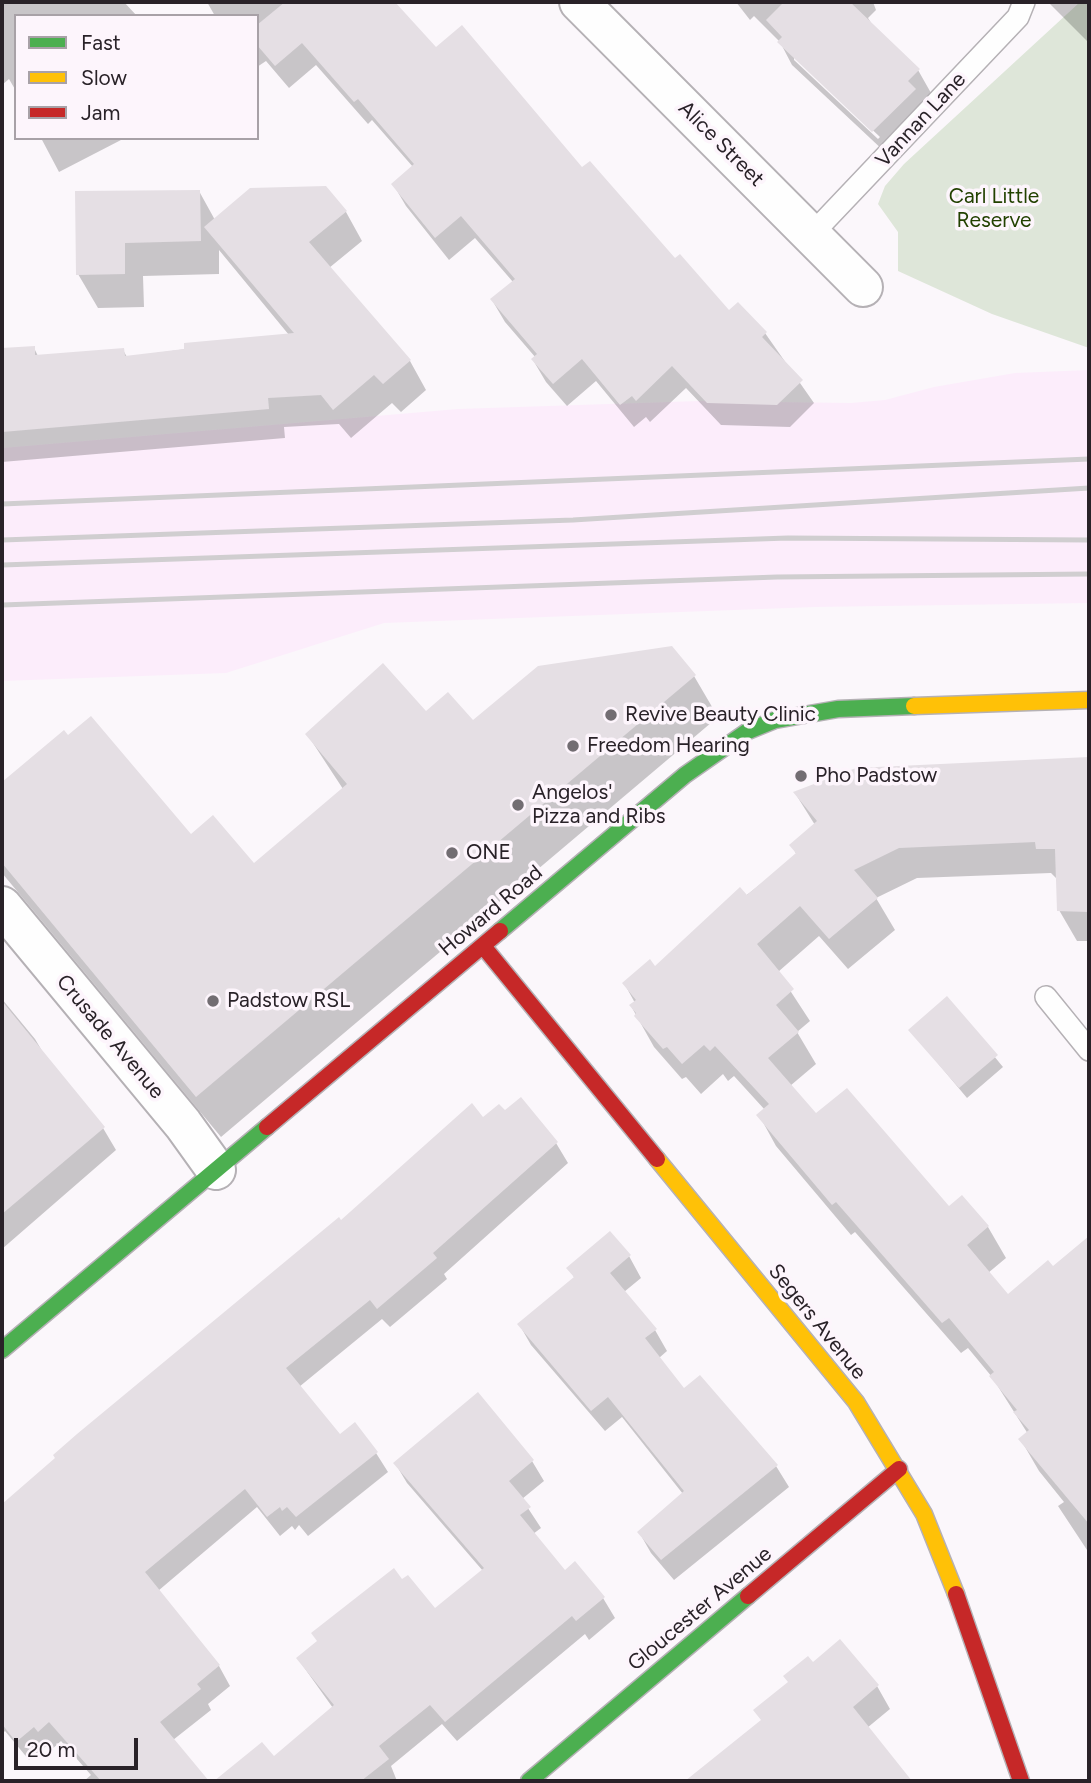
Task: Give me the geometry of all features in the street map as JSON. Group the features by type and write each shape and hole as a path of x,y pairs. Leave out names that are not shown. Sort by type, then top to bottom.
{"street":[{"name":"Alice Street","path":"579,2 863,287"},
{"name":"Howard Road","path":"2,1350 685,775 748,731 775,720 838,709 1089,700"},
{"name":"Crusade Avenue","path":"2,906 183,1124 216,1170"},
{"name":"Segers Avenue","path":"483,946 856,1402 899,1469 943,1557 1021,1781"},
{"name":"Gloucester Avenue","path":"529,1781 899,1469"}],"lane":[{"name":"Vannan Lane","path":"812,234 1018,16 1024,2"},
{"path":"1046,998 1089,1050"}],"shaded area":[{"path":"1089,370 1089,603 815,607 384,623 226,673 2,681 2,448 458,409 699,401 851,403 885,400 934,387 1015,373"}],"green space":[{"name":"Carl Little Reserve","path":"1080,2 1089,2 1089,348 992,314 898,271 898,232 878,204 885,186 904,164"}],"building":[{"path":"285,2 395,2 436,47 462,25 582,167 590,161 675,258 680,254 729,310 738,302 767,332 762,337 803,380 777,405 707,403 672,366 636,401 632,396 620,405 582,359 553,384 531,359 537,354 490,299 515,279 461,216 435,238 391,184 414,164 358,99 354,102 302,43 275,66 259,47 259,23"},
{"path":"784,2 850,2 920,69 908,81 916,89 872,132 777,42 782,37 766,20"},
{"path":"326,186 347,211 309,242 411,360 383,384 374,375 333,410 321,395 268,398 269,409 2,432 2,348 35,346 35,355 124,348 125,356 184,349 184,343 294,333 204,227 250,188"},
{"path":"200,190 201,241 125,243 125,274 76,275 75,191"},
{"name":"Padstow RSL","path":"672,646 696,675 196,1097 2,863 2,782 64,730 68,735 91,716 191,834 213,815 254,863 347,784 305,734 383,663 426,711 448,692 473,720 538,666"},
{"path":"1089,757 1089,912 1057,911 1055,849 1036,849 1035,842 899,848 854,870 878,898 829,939 800,906 757,944 794,989 776,1005 799,1032 768,1058 816,1113 847,1088 949,1206 962,1195 989,1226 967,1245 1008,1294 1048,1260 1053,1266 1089,1236 1089,1524 1018,1439 1029,1430 1013,1412 1017,1410 989,1376 994,1372 949,1318 942,1323 836,1202 832,1205 756,1115 769,1104 715,1046 710,1051 704,1045 682,1064 667,1047 663,1049 634,1016 636,1013 629,1005 636,1000 622,983 650,959 655,966 740,887 747,895 796,853 789,845 817,821 793,792 856,768"},
{"path":"947,996 998,1055 959,1088 908,1030"},
{"path":"2,1001 105,1127 2,1214"},
{"path":"521,1097 558,1142 433,1253 437,1258 377,1309 370,1300 286,1368 340,1434 355,1422 378,1452 296,1517 287,1507 282,1511 280,1507 267,1517 245,1489 145,1572 220,1665 197,1684 201,1689 160,1722 209,1781 101,1781 49,1722 38,1732 34,1727 16,1742 2,1724 2,1504 55,1458 53,1455 77,1434 339,1217 341,1220 472,1103 483,1117 499,1104 505,1110"},
{"path":"610,1231 631,1255 610,1273 657,1329 645,1338 684,1388 700,1375 778,1465 661,1560 637,1532 684,1491 608,1397 591,1411 517,1324 574,1277 566,1268"},
{"path":"478,1392 534,1460 509,1481 531,1507 520,1515 565,1570 575,1561 605,1597 576,1621 572,1616 445,1722 430,1705 379,1746 389,1759 361,1781 214,1781 262,1742 274,1756 334,1705 296,1658 317,1641 311,1633 394,1568 402,1579 408,1575 435,1608 484,1568 393,1463"},
{"path":"840,1639 879,1685 853,1707 912,1781 685,1781 761,1720 753,1710 788,1682 783,1676 808,1656 813,1662"}],"railway":[{"path":"2,504 1089,459"},
{"path":"2,540 573,520 1089,488"},
{"path":"2,565 788,538 1089,540"},
{"path":"2,605 777,577 1089,574"}],"traffic: fast":[{"path":"500,931 685,775 748,731 775,720 838,709 914,706"},
{"path":"2,1350 267,1127"},
{"path":"529,1781 748,1596"}],"traffic: slow":[{"path":"914,706 1089,700"},
{"path":"657,1159 856,1402 924,1514 956,1594"}],"traffic: jam":[{"path":"267,1127 500,931"},
{"path":"483,946 657,1159"},
{"path":"748,1596 899,1469"},
{"path":"956,1594 1021,1781"}],"place":[{"name":"Revive Beauty Clinic","path":"611,715"},
{"name":"Freedom Hearing","path":"573,746"},
{"name":"Pho Padstow","path":"801,776"},
{"name":"Angelos' Pizza and Ribs","path":"518,805"},
{"name":"ONE","path":"452,853"},
{"name":"Padstow RSL","path":"213,1001"}]}
